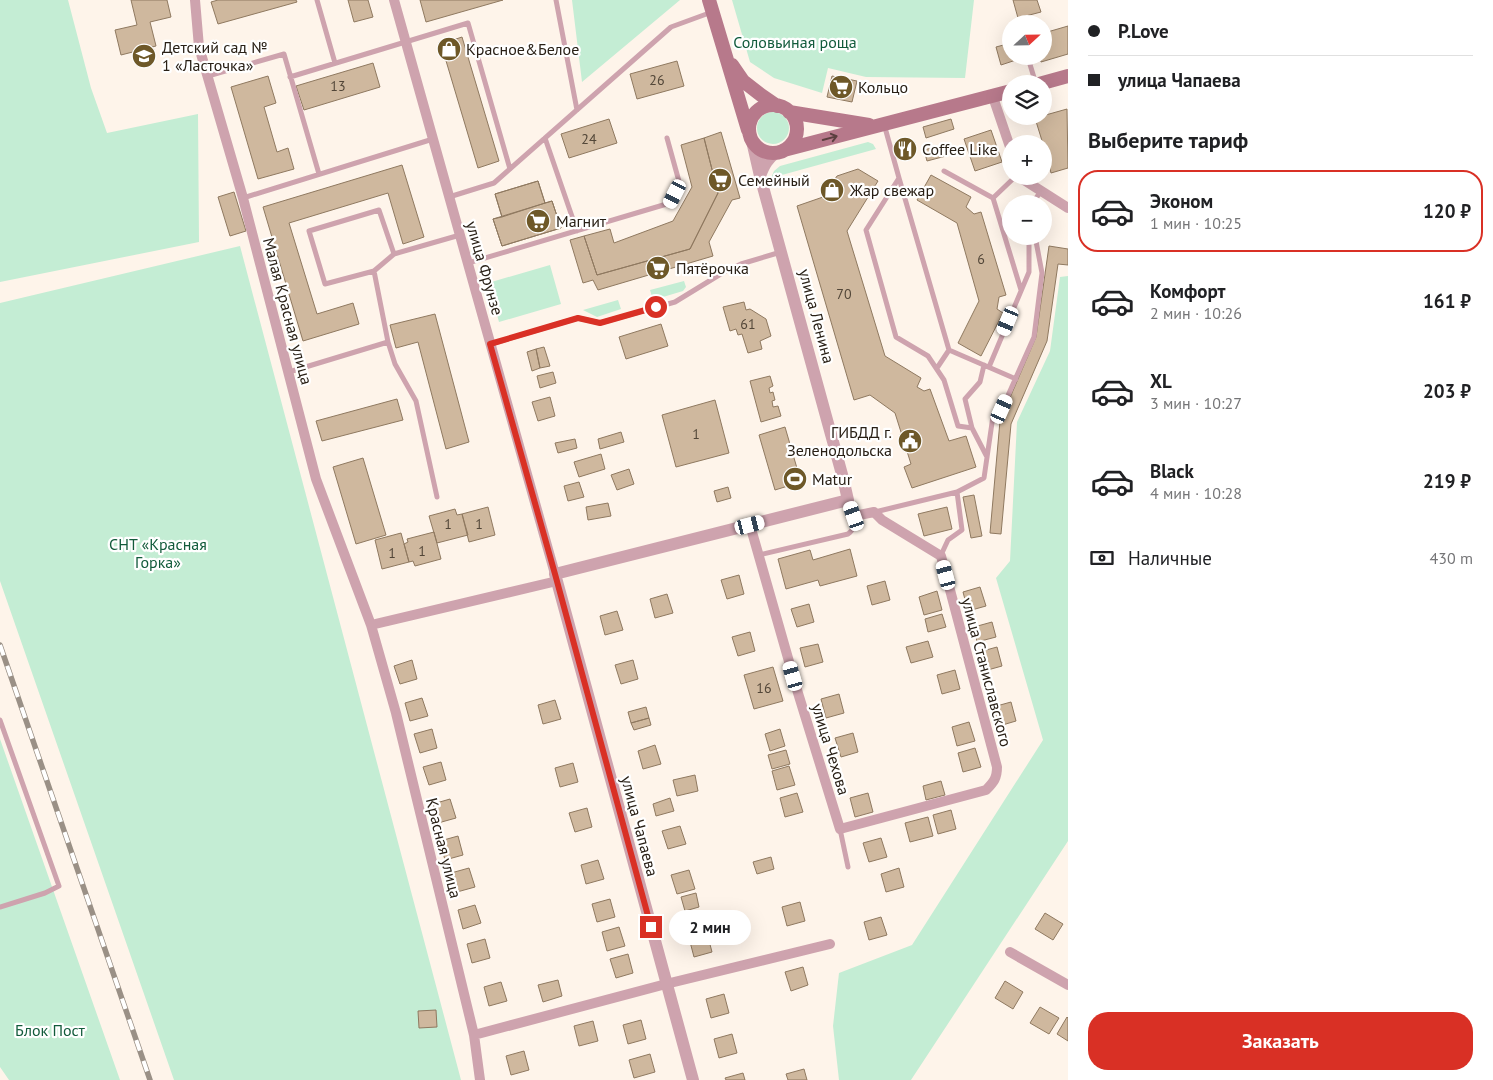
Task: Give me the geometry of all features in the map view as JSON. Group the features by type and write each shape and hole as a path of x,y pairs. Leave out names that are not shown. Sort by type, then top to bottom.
{"main road":[{"name":"улица Ленина","path":"710,6 751,137"},
{"path":"725,55 743,81 783,109 796,125 796,132 790,145 781,151"},
{"path":"1052,80 1068,76"},
{"path":"879,125 783,109 770,105 756,112 751,118 749,126 751,137 757,146 770,152 781,151 1002,94"}],"street":[{"name":"Малая Красная улица","path":"195,0 199,47 243,198 316,479 371,625"},
{"name":"улица Фрунзе","path":"394,0 556,577"},
{"path":"993,96 1006,135"},
{"name":"улица Ленина","path":"751,137 848,500"},
{"path":"760,176 764,164 770,157 781,151"},
{"path":"1032,185 1068,208"},
{"path":"371,625 848,500 854,516 874,512 882,520 941,556"},
{"name":"улица Чехова","path":"750,525 798,693 840,829"},
{"name":"улица Станиславского","path":"840,829 986,790 997,777 941,556"},
{"name":"улица Чапаева","path":"556,577 693,1080"},
{"name":"Красная улица","path":"371,625 396,713 474,1035 480,1080"},
{"path":"474,1035 666,984 830,944"},
{"path":"1010,952 1068,985"}],"lane":[{"path":"317,0 336,64"},
{"path":"556,0 577,110"},
{"path":"449,197 494,183 671,27 710,6"},
{"path":"290,77 468,24 510,169"},
{"path":"208,76 284,54 319,174"},
{"path":"879,125 899,178 949,350 937,368"},
{"path":"545,138 576,231"},
{"path":"468,263 670,203 680,185 667,138"},
{"path":"243,198 433,139"},
{"path":"944,171 993,198 1021,290"},
{"path":"899,178 866,230 896,337 928,356 944,380 958,426 972,428"},
{"path":"993,198 1007,185"},
{"path":"1038,195 1041,191"},
{"path":"394,254 379,210 309,231 325,284 374,271 394,254 460,236"},
{"path":"987,457 972,428 965,399 980,382 1021,290 1028,272 1029,245"},
{"path":"874,512 957,492 984,478 992,416 1002,409 1034,337 1042,273 1037,245"},
{"path":"490,344 578,318 600,323 675,302 724,272 741,264 782,252"},
{"path":"374,271 394,364 416,401 437,496"},
{"path":"289,372 388,342"},
{"path":"949,350 1016,379"},
{"path":"941,556 948,540 962,530 957,492"},
{"path":"759,555 848,534 853,530 854,516"},
{"path":"0,720 59,886 46,893 0,907"},
{"name":"улица Чехова","path":"840,829 848,867"}],"green space":[{"path":"0,0 68,0 91,88 107,133 198,114 199,242 0,282"},
{"path":"572,0 680,0 582,82"},
{"name":"Соловьиная роща","path":"732,0 974,0 965,78 866,77 828,68 822,93 774,78 750,62"},
{"path":"773,112 779,113 784,117 788,122 788,134 784,139 779,143 773,144 767,143 762,139 758,134 757,128 758,122 762,117 767,113"},
{"path":"868,142 873,144 876,149 771,178 774,171 780,166"},
{"name":"СНТ «Красная Горка»","path":"240,246 461,1080 174,1080 0,581 0,303"},
{"path":"550,265 561,304 499,322 488,283"},
{"path":"1068,276 1068,841 911,1080 839,1080 833,1026 839,973 912,945 1043,740 996,578 1010,561 1017,422 1050,351 1060,277"},
{"path":"684,281 686,287 683,291 653,300 650,290"},
{"path":"618,300 621,309 597,317 583,310"},
{"name":"Блок Пост","path":"0,739 120,1080 9,1080 0,1067"}],"building":[{"path":"131,0 167,0 171,17 150,22 156,46 121,55 115,30 137,25"},
{"path":"218,0 296,0 297,2 218,24 211,2"},
{"path":"348,0 368,0 373,17 354,22"},
{"path":"420,0 503,0 426,22"},
{"path":"1013,0 1037,0 1041,12 1030,15 1017,15"},
{"path":"1068,26 1068,54 1052,59 1052,31"},
{"path":"462,37 499,161 478,168 441,44"},
{"path":"1002,45 1001,65 996,47"},
{"path":"677,61 684,86 637,99 630,74"},
{"path":"373,63 380,87 304,110 296,86"},
{"path":"268,76 276,103 264,107 277,152 288,148 294,169 258,179 231,87"},
{"path":"832,76 857,81 852,102 827,97"},
{"path":"1067,109 1068,168 1052,173 1052,135 1040,135 1037,125 1052,125 1052,113"},
{"path":"609,119 617,143 569,158 561,134"},
{"path":"951,119 954,129 926,138 923,127"},
{"path":"991,130 1002,162 975,171 964,139"},
{"path":"721,132 740,198 732,200 709,242 713,256 598,290 593,280 583,283 570,240 584,236 597,275 690,249 718,193 704,138"},
{"path":"704,138 718,193 690,249 597,275 584,236 610,229 614,243 673,221 692,187 681,145"},
{"path":"910,143 912,150 896,155 893,148"},
{"path":"943,145 946,156 927,161 924,150"},
{"path":"402,165 424,237 403,244 388,193 289,223 317,314 353,303 359,324 303,341 263,207"},
{"path":"858,169 878,181 847,231 885,356 921,378 917,387 924,391 930,389 949,441 966,436 976,467 912,488 904,467 911,464 895,413 870,395 854,400 797,206 823,197 837,176"},
{"path":"931,175 971,197 966,207 974,214 981,212 1006,295 999,297 997,309 1003,313 981,356 958,343 979,301 957,223 917,200"},
{"path":"538,181 545,203 502,217 495,194"},
{"path":"538,181 545,203 552,201 561,228 502,246 493,219 502,217 495,194"},
{"path":"234,192 246,231 230,236 218,197"},
{"path":"552,201 561,228 502,246 493,219"},
{"path":"1049,246 1068,249 1068,265 1058,264 1047,341 1011,424 1001,534 990,533 1000,421 1036,337"},
{"path":"744,302 746,310 750,309 766,319 771,336 760,341 762,349 748,353 742,334 738,335 736,329 730,331 723,307"},
{"path":"435,314 469,442 446,449 418,342 396,348 390,325"},
{"path":"661,324 668,346 626,359 619,337"},
{"path":"544,347 550,366 540,368 536,349"},
{"path":"536,349 540,368 532,371 527,352"},
{"path":"553,372 556,383 540,388 537,376"},
{"path":"770,376 773,386 769,388 770,393 773,392 775,400 772,401 773,407 778,406 781,416 761,422 750,381"},
{"path":"550,397 555,416 538,421 532,402"},
{"path":"397,399 403,420 322,441 316,421"},
{"path":"715,400 729,453 676,467 662,415"},
{"path":"785,427 801,482 775,490 759,435"},
{"path":"621,432 624,442 600,449 598,439"},
{"path":"575,439 577,448 558,453 555,443"},
{"path":"601,454 605,469 579,477 574,462"},
{"path":"363,458 386,535 356,544 333,467"},
{"path":"629,469 634,484 617,490 611,475"},
{"path":"579,482 584,497 568,501 564,486"},
{"path":"728,487 731,498 717,502 714,491"},
{"path":"974,495 982,536 971,538 963,497"},
{"path":"608,503 611,516 588,520 586,507"},
{"path":"488,507 495,535 469,542 462,514"},
{"path":"947,507 952,529 924,536 918,514"},
{"path":"455,509 457,515 462,514 468,535 437,543 429,516"},
{"path":"434,532 441,559 415,566 413,561 409,562 404,544 408,542 407,539"},
{"path":"401,533 409,562 382,569 375,540"},
{"path":"850,549 857,576 820,586 818,580 786,589 778,559 810,550 813,560"},
{"path":"739,575 744,594 727,599 721,580"},
{"path":"885,581 890,600 872,605 867,586"},
{"path":"980,587 986,606 968,611 963,592"},
{"path":"937,591 942,610 924,615 919,597"},
{"path":"667,594 673,613 655,618 650,599"},
{"path":"809,604 814,622 797,627 791,609"},
{"path":"617,611 623,630 605,635 600,616"},
{"path":"942,614 946,627 928,632 925,619"},
{"path":"992,622 996,637 977,642 974,627"},
{"path":"750,632 755,651 738,656 732,637"},
{"path":"928,641 933,657 911,663 906,647"},
{"path":"818,644 823,662 805,667 800,648"},
{"path":"997,647 1002,666 984,671 979,652"},
{"path":"412,660 417,679 400,684 394,666"},
{"path":"633,660 638,679 621,684 615,665"},
{"path":"773,667 783,701 754,709 744,675"},
{"path":"955,670 960,689 942,694 937,675"},
{"path":"839,694 844,713 826,718 821,699"},
{"path":"422,698 428,716 410,721 405,703"},
{"path":"555,700 561,719 543,724 538,705"},
{"path":"1011,702 1016,721 999,726 993,707"},
{"path":"646,707 649,718 631,723 628,712"},
{"path":"649,718 651,725 634,730 631,723"},
{"path":"969,722 975,741 957,746 952,727"},
{"path":"432,729 437,748 420,753 414,734"},
{"path":"780,729 785,746 770,751 765,734"},
{"path":"853,733 858,752 841,757 835,738"},
{"path":"655,745 661,764 643,769 638,751"},
{"path":"975,748 981,767 963,772 958,753"},
{"path":"786,750 790,764 772,769 768,755"},
{"path":"441,762 446,780 429,785 423,767"},
{"path":"573,763 578,782 560,787 555,768"},
{"path":"789,766 795,785 777,790 772,771"},
{"path":"695,775 698,791 677,796 673,780"},
{"path":"941,781 945,795 926,800 923,786"},
{"path":"797,793 803,812 785,817 780,798"},
{"path":"868,793 873,812 855,817 850,798"},
{"path":"670,798 674,811 656,816 653,804"},
{"path":"450,799 456,818 438,823 433,804"},
{"path":"587,808 592,827 575,832 569,813"},
{"path":"951,810 956,829 938,834 933,815"},
{"path":"928,817 933,836 910,842 905,823"},
{"path":"680,826 686,844 668,849 662,831"},
{"path":"458,836 463,855 445,860 440,841"},
{"path":"881,838 887,857 869,862 863,843"},
{"path":"771,857 774,869 757,874 753,862"},
{"path":"598,860 604,879 586,884 581,865"},
{"path":"469,868 475,887 457,892 451,873"},
{"path":"899,868 904,887 886,892 881,874"},
{"path":"689,870 695,889 677,894 671,875"},
{"path":"696,893 699,907 685,911 681,897"},
{"path":"610,899 615,917 597,922 592,904"},
{"path":"800,902 805,921 787,926 782,907"},
{"path":"475,905 481,923 463,929 458,910"},
{"path":"1045,913 1063,924 1053,940 1035,929"},
{"path":"881,917 887,935 869,940 864,922"},
{"path":"619,927 625,946 607,951 602,932"},
{"path":"707,933 712,952 694,957 689,938"},
{"path":"485,939 490,958 472,963 467,944"},
{"path":"628,954 633,973 616,978 610,959"},
{"path":"803,967 808,985 791,991 785,972"},
{"path":"558,980 562,996 543,1002 538,985"},
{"path":"1005,981 1023,992 1013,1009 995,998"},
{"path":"501,982 507,1001 489,1006 484,987"},
{"path":"724,994 729,1013 711,1018 706,999"},
{"path":"1040,1007 1059,1018 1049,1034 1030,1023"},
{"path":"436,1010 437,1027 419,1028 418,1011"},
{"path":"1068,1018 1068,1041 1057,1034"},
{"path":"641,1020 646,1039 628,1044 623,1025"},
{"path":"593,1021 598,1041 579,1046 574,1026"},
{"path":"732,1034 737,1053 719,1058 714,1039"},
{"path":"524,1051 529,1070 511,1075 506,1056"},
{"path":"650,1054 655,1072 634,1078 629,1060"},
{"path":"804,1069 807,1080 788,1080 786,1074"},
{"path":"743,1073 745,1080 726,1080 725,1078"}],"railway":[{"path":"0,645 150,1080"}],"place":[{"name":"Красное&Белое","path":"449,49"},
{"name":"Детский сад № 1 «Ласточка»","path":"144,56"},
{"name":"Кольцо","path":"841,87"},
{"name":"Coffee Like","path":"905,149"},
{"name":"Семейный","path":"720,180"},
{"name":"Жар свежар","path":"832,190"},
{"name":"Магнит","path":"538,221"},
{"name":"Пятёрочка","path":"658,268"},
{"name":"ГИБДД г. Зеленодольска","path":"910,441"},
{"name":"Matur","path":"795,479"}],"route":[{"path":"651,927 490,344 578,318 600,323 656,307"}]}
